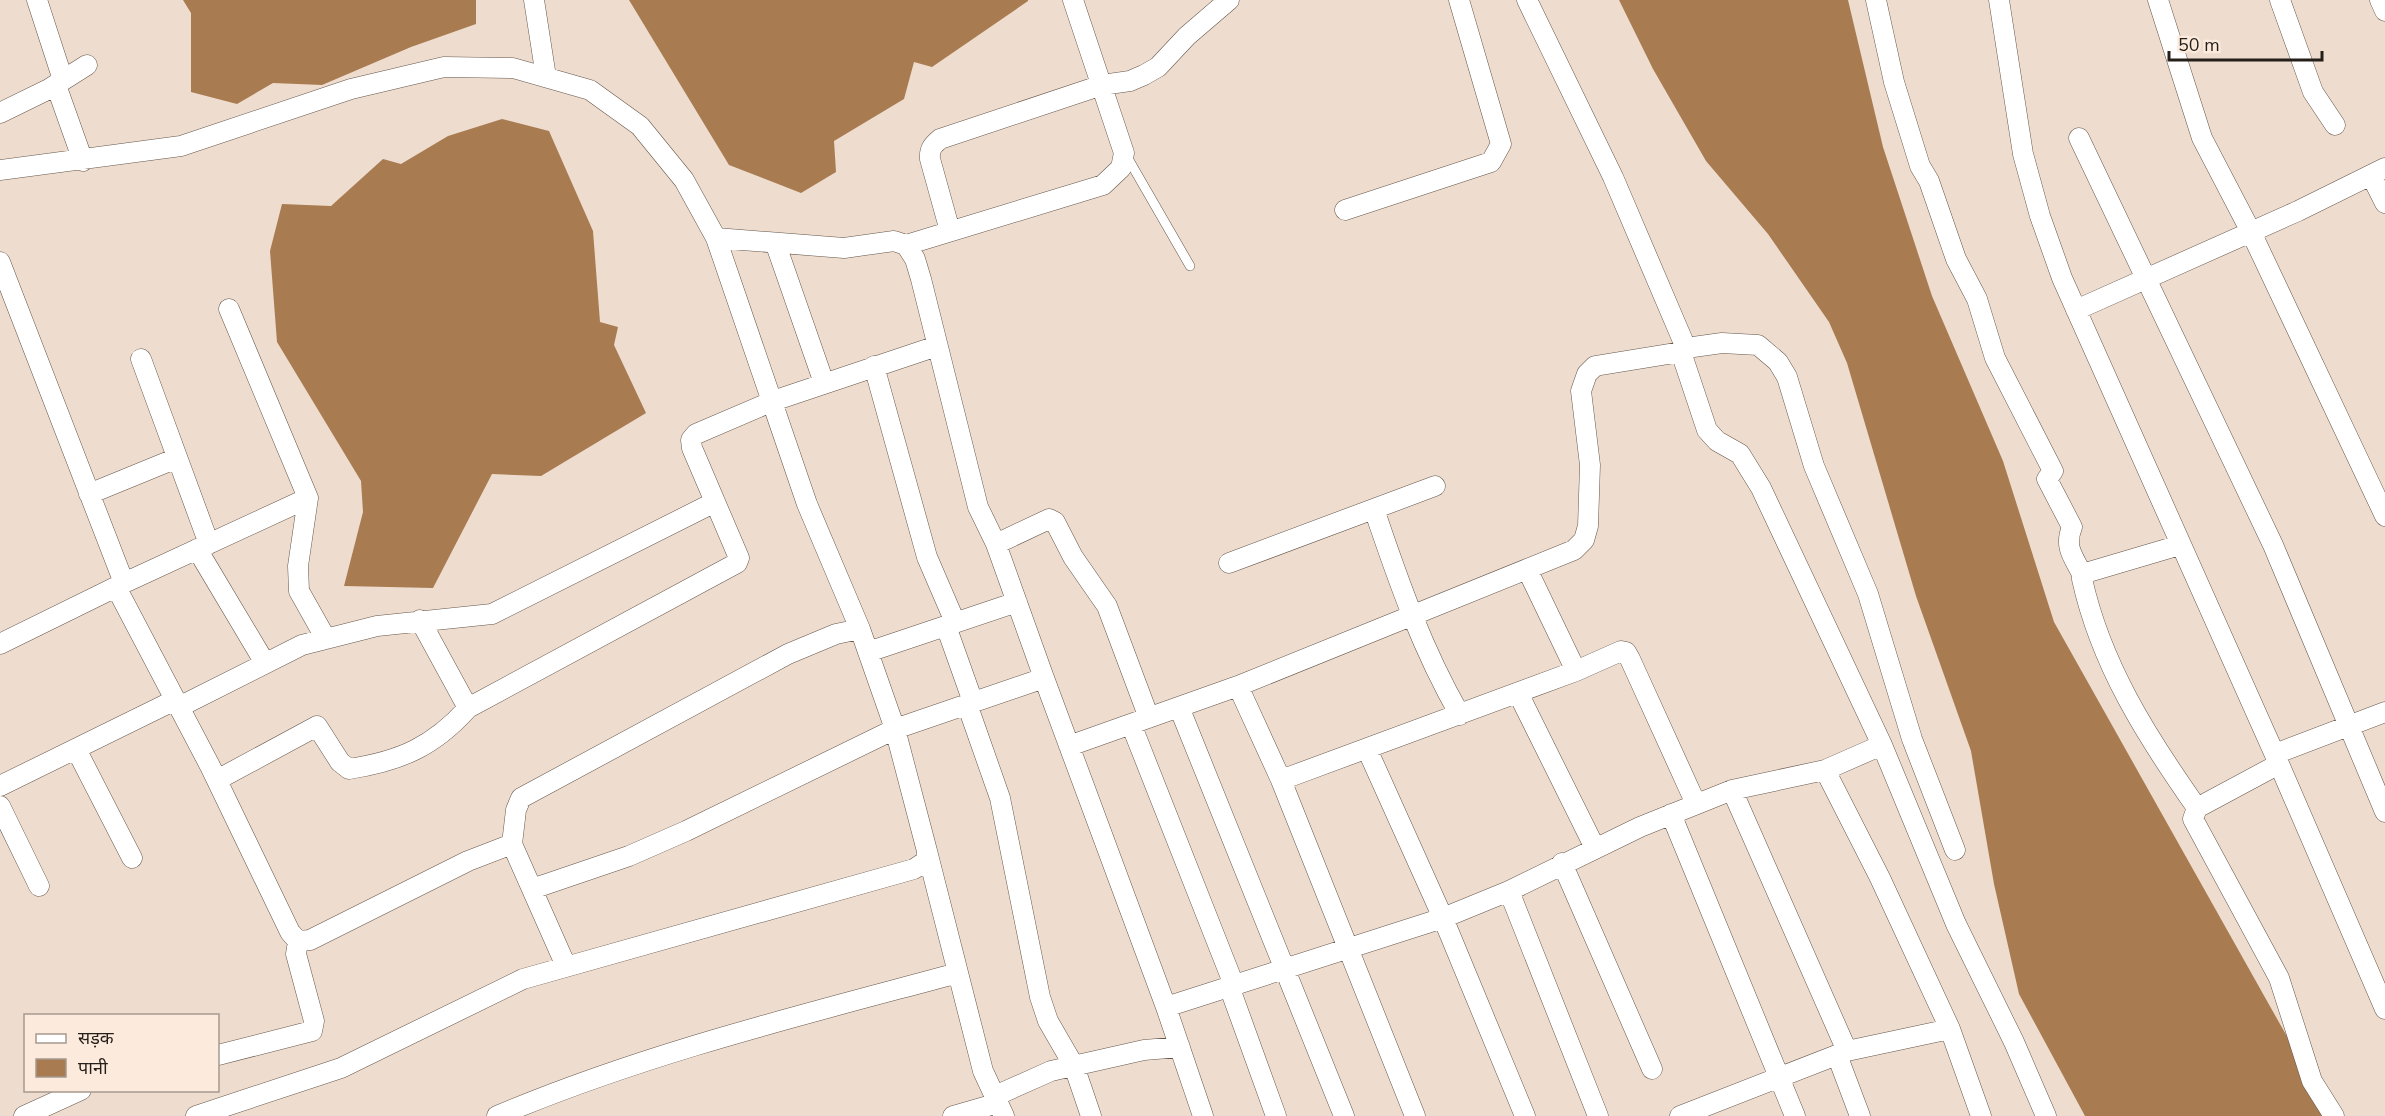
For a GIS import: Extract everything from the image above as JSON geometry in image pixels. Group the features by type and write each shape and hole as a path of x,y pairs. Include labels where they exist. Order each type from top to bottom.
{"street":[{"path":"37,0 83,161"},
{"path":"534,0 546,77"},
{"path":"716,238 776,245 844,248 894,241 906,244 1103,184 1121,168 1124,153 1073,0"},
{"path":"950,231 929,151 940,139 1101,85 1130,81 1158,67 1187,36 1229,0"},
{"path":"1345,210 1491,162 1498,153 1501,144 1459,0"},
{"path":"1527,0 1613,177 1683,350 1707,430 1717,441 1734,448 1746,460 1882,745 1956,924 2014,1042 2046,1116"},
{"path":"1876,0 1894,82 1920,166 1929,181 1956,259 1977,299 1995,358 2054,471 2048,479 2072,527 2067,535 2067,543 2082,574 2097,632 2126,697 2153,745 2197,808"},
{"path":"1999,0 2023,154 2040,216 2076,309 2277,759 2385,1009"},
{"path":"2158,0 2202,138 2251,232 2385,516"},
{"path":"2280,0 2313,92 2335,125"},
{"path":"2380,0 2385,11"},
{"path":"0,113 87,65"},
{"path":"0,170 83,161 181,146 351,89 444,67 513,68 590,90 640,126 684,180 716,238 807,504 860,629 895,729 982,1071 999,1105"},
{"path":"2079,138 2272,545 2385,812"},
{"path":"2076,309 2251,232 2378,172 2385,204"},
{"path":"906,244 915,259 978,507 996,544 1166,1007 1203,1116"},
{"path":"776,245 824,383"},
{"path":"0,262 56,401 120,585 290,932 298,941"},
{"path":"229,309 308,498 298,566 299,591 326,639"},
{"path":"1069,746 1238,686 1574,550 1584,540 1588,526 1590,465 1581,391 1587,374 1595,366 1722,343 1758,345 1778,362 1787,377 1814,466 1868,594 1912,739 1955,850"},
{"path":"217,780 317,726 340,762 349,768 401,757 429,744 447,731 468,708 737,563 739,558 692,447 691,440 696,434 773,401 937,346"},
{"path":"141,359 177,458 203,546 265,663"},
{"path":"874,366 924,545 950,624 970,703 1000,798 1040,997 1048,1021 1074,1066 1092,1116"},
{"path":"89,494 177,458"},
{"path":"1229,563 1435,486"},
{"path":"0,644 120,585 308,498"},
{"path":"0,786 302,645 377,626 492,614 715,502"},
{"path":"1374,509 1411,617 1433,668 1460,715"},
{"path":"996,544 1049,519 1055,522 1073,557 1107,606 1140,721 1276,1116"},
{"path":"2082,574 2181,545"},
{"path":"1527,569 1576,671"},
{"path":"868,652 1017,602"},
{"path":"420,620 468,708"},
{"path":"566,966 512,844 516,810 521,798 788,654 836,634 860,629"},
{"path":"1281,780 1576,671 1621,651 1626,652 1696,804"},
{"path":"532,889 629,856 686,831 895,729 1044,678"},
{"path":"1238,686 1281,780 1415,1116"},
{"path":"1518,693 1595,848"},
{"path":"1179,707 1344,1116"},
{"path":"2334,1116 2312,1082 2279,978 2193,819 2197,808 2277,759 2349,724 2385,712"},
{"path":"1166,1007 1443,918 1509,891 1562,863 1696,804 1732,790 1825,770 1882,745"},
{"path":"76,749 132,858"},
{"path":"1367,749 1443,918 1525,1116"},
{"path":"1825,770 1880,878 1950,1029 1981,1116"},
{"path":"1732,790 1842,1053 1860,1116"},
{"path":"0,806 39,886"},
{"path":"1671,814 1781,1077 1795,1116"},
{"path":"298,941 310,940 468,861 512,844"},
{"path":"196,1116 340,1068 523,979 914,869 926,861 927,851"},
{"path":"1562,863 1652,1069"},
{"path":"1509,891 1598,1116"},
{"path":"219,1055 312,1031 314,1021 296,954 298,941"},
{"path":"497,1116 549,1094 673,1051 958,973"},
{"path":"1680,1116 1842,1053 1950,1029"},
{"path":"953,1116 999,1105 1051,1071 1144,1050 1179,1047"},
{"path":"24,1116 77,1092"}],"lane":[{"path":"1124,153 1190,266"}],"water":[{"path":"183,0 476,0 476,24 411,47 322,85 273,83 237,104 191,92 191,13"},
{"path":"629,0 1028,1 932,67 914,62 904,99 834,141 836,172 801,193 729,165"},
{"path":"1619,0 1848,0 1883,147 1932,296 2003,461 2054,622 2312,1081 2325,1116 2085,1116 2019,994 1994,884 1971,751 1916,596 1847,363 1829,322 1768,234 1706,161 1653,69"},
{"path":"502,119 549,131 593,231 600,322 618,327 614,345 646,413 541,476 492,474 433,588 344,586 363,512 361,481 277,342 270,251 282,204 331,206 383,159 401,164 448,136"}]}
